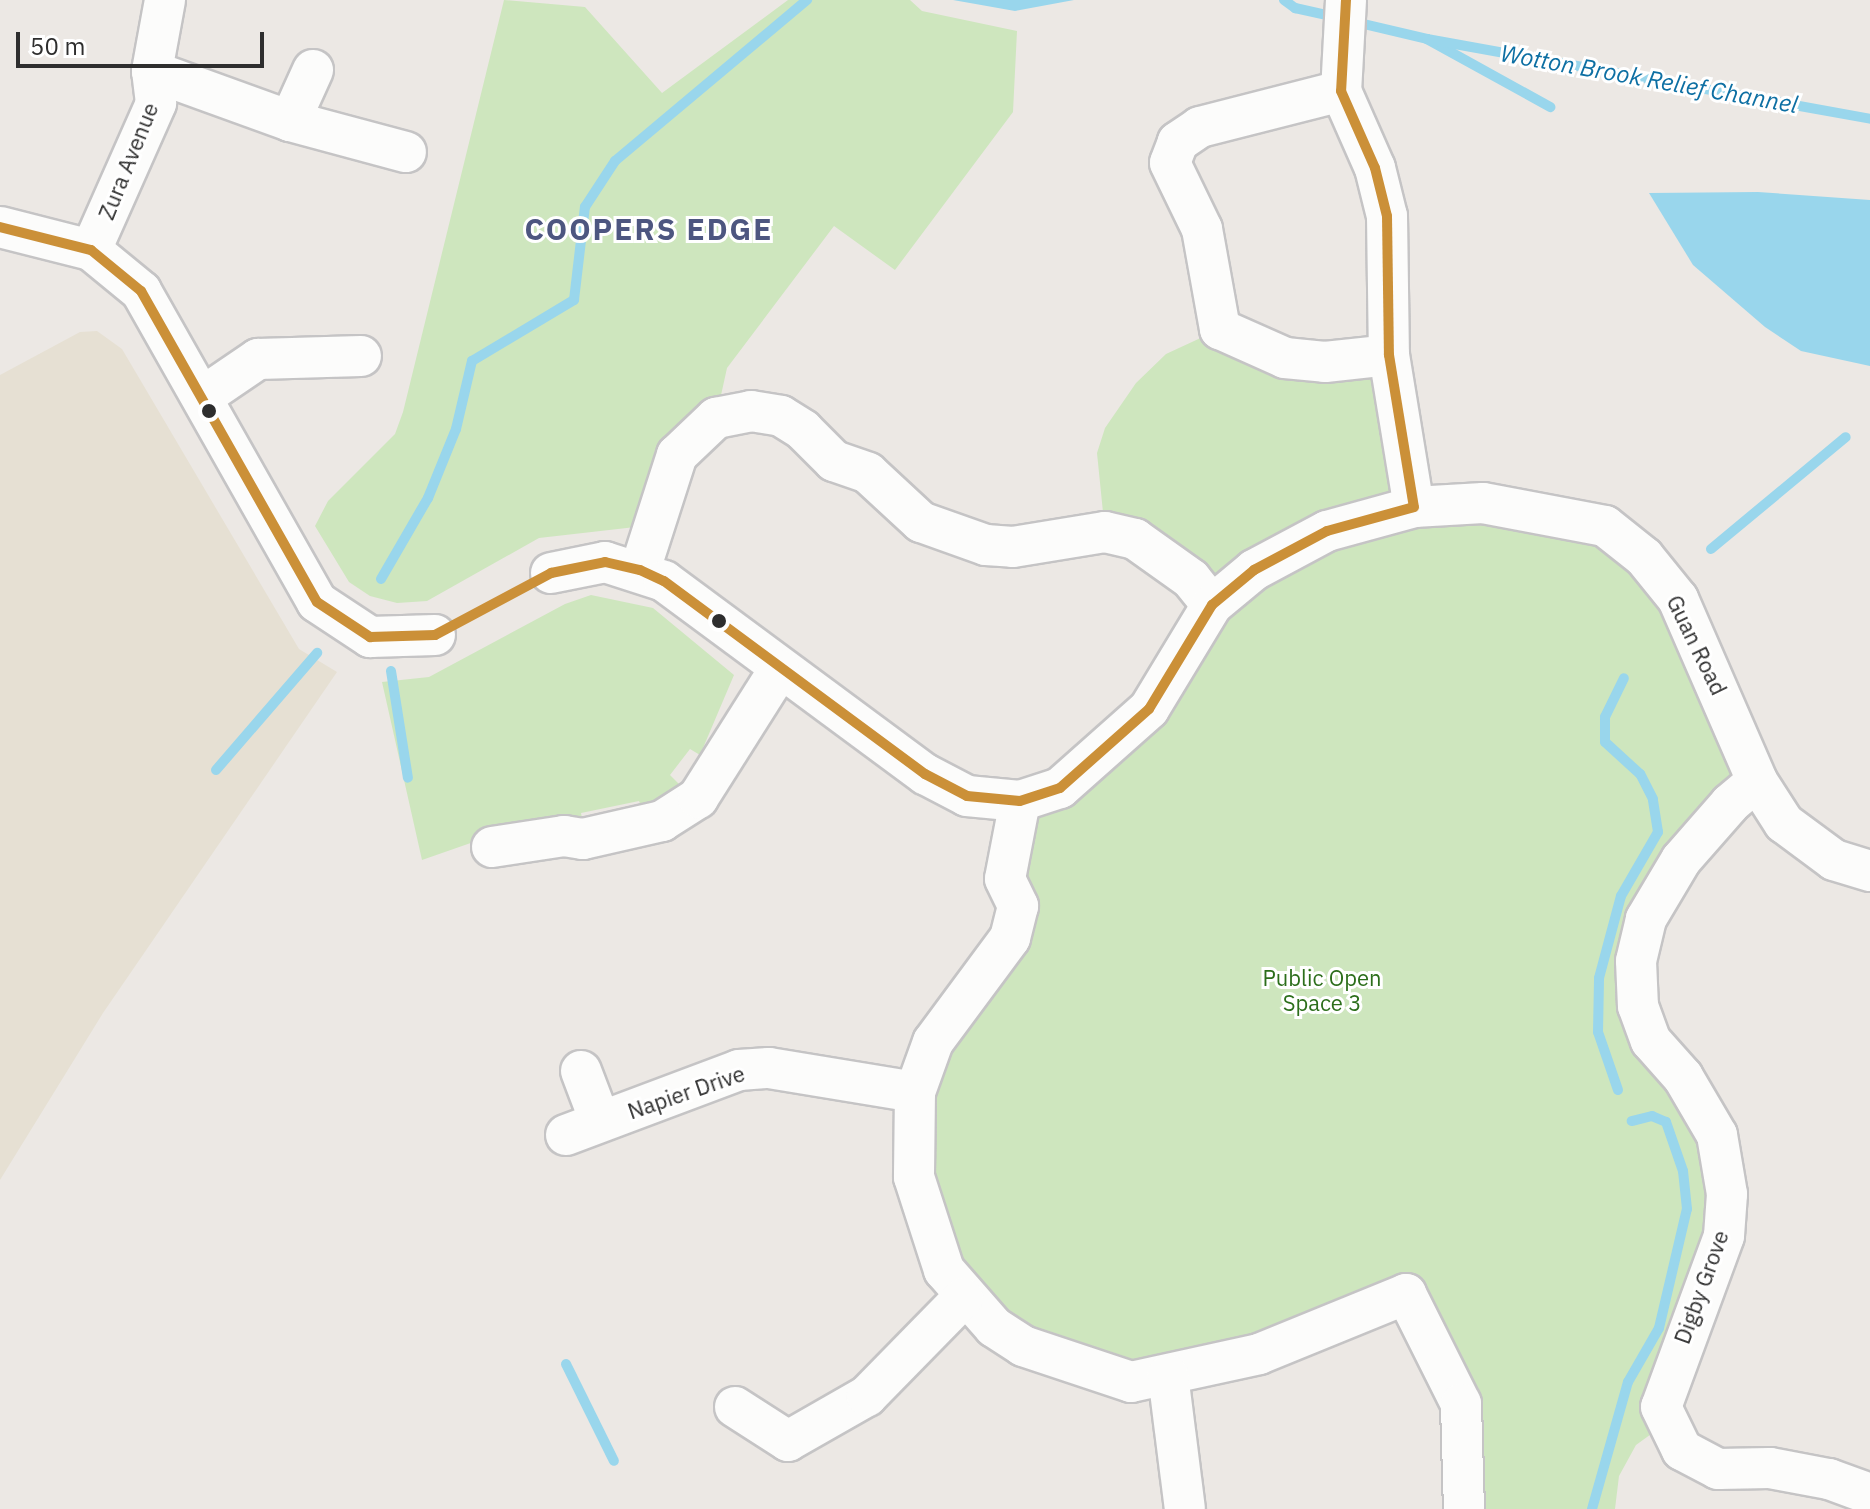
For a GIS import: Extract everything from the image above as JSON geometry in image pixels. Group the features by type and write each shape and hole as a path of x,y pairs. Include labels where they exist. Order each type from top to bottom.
{"street":[{"name":"Zura Avenue","path":"91,250 156,103 152,71 165,0"},
{"path":"1346,0 1340,76 1375,168 1387,216 1389,355 1414,507"},
{"path":"290,121 313,70"},
{"name":"Zura Avenue","path":"152,71 290,121 406,152"},
{"path":"1340,76 1200,127 1178,142 1170,163 1202,229 1220,329 1285,358 1325,362 1389,355"},
{"path":"0,227 91,250 141,291 317,602 370,637 407,640 435,635"},
{"path":"202,397 258,359 361,356"},
{"path":"640,570 677,455 716,418 751,411 781,416 834,461 868,473 921,522 986,545 1013,547 1105,532 1135,539 1191,579 1212,605"},
{"name":"Guan Road","path":"551,573 605,562 640,570 664,581 779,670 925,774 967,796 1020,801 1060,788 1149,709 1212,605 1254,570 1327,531 1414,507 1483,503 1605,526 1644,557 1678,599 1757,781 1784,823 1834,860 1870,871"},
{"path":"492,847 564,836 583,839 662,821 698,798 779,670"},
{"name":"Digby Grove","path":"1757,781 1730,804 1681,860 1646,919 1636,961 1638,1006 1651,1041 1683,1077 1717,1135 1727,1194 1724,1236 1665,1385 1661,1407 1665,1424 1682,1450 1718,1469 1770,1468 1829,1479 1870,1494"},
{"path":"1020,801 1005,879 1018,906 1010,938 933,1042 915,1092 914,1177 929,1236 963,1298 1023,1346 1089,1372 1131,1382 1259,1354 1406,1294 1461,1404 1464,1509"},
{"name":"Napier Drive","path":"581,1071 583,1128 739,1070 769,1068 915,1092"},
{"path":"735,1407 788,1441 867,1396 963,1298"},
{"path":"1168,1375 1185,1509"}],"shaded area":[{"path":"97,331 122,349 299,649 337,672 103,1013 0,1180 0,375 80,332"}],"green space":[{"path":"504,0 585,7 662,93 788,0 910,0 922,11 1017,31 1013,112 895,270 834,226 727,368 716,418 653,525 539,538 427,601 397,603 370,596 349,582 315,526 328,501 395,434 403,412"},
{"name":"Public Open Space 3","path":"1220,329 1389,355 1414,507 1483,503 1644,557 1757,781 1636,961 1727,1194 1665,1424 1636,1445 1619,1476 1615,1509 1464,1509 1461,1404 1406,1294 1131,1382 963,1298 911,1130 983,973 1020,801 1060,788 1212,605 1105,532 1097,453 1105,428 1136,383 1166,354"},
{"path":"591,595 653,608 734,675 700,755 690,749 670,775 679,784 643,811 639,801 581,813 583,823 485,838 422,860 382,682 429,677 565,604"}],"water":[{"path":"953,0 1074,0 1015,11"},
{"path":"1758,192 1870,200 1870,366 1801,351 1765,327 1693,265 1649,193"}],"waterway":[{"path":"381,579 428,498 456,429 472,361 574,300 585,207 615,161 807,0"},
{"path":"1284,0 1295,8 1336,17"},
{"path":"1351,21 1427,39 1550,107"},
{"name":"Wotton Brook Relief Channel","path":"1427,39 1870,119"},
{"path":"1711,549 1846,437"},
{"path":"216,770 317,653"},
{"path":"391,671 408,778"},
{"path":"1618,1090 1598,1032 1599,978 1621,896 1658,832 1653,799 1640,774 1605,742 1605,717 1624,678"},
{"path":"1592,1509 1628,1382 1659,1328 1687,1209 1683,1171 1666,1122 1652,1116 1632,1121"},
{"path":"566,1364 614,1461"}],"transit line":[{"path":"1346,0 1341,91 1375,168 1387,216 1389,355 1414,507"},
{"path":"0,227 91,250 141,291 317,602 370,637 435,635 551,573 605,562 640,570 664,581 925,774 967,796 1020,801 1060,788 1149,709 1212,605 1254,570 1327,531 1414,507"}],"district":[{"name":"COOPERS EDGE","path":"649,229"}]}
